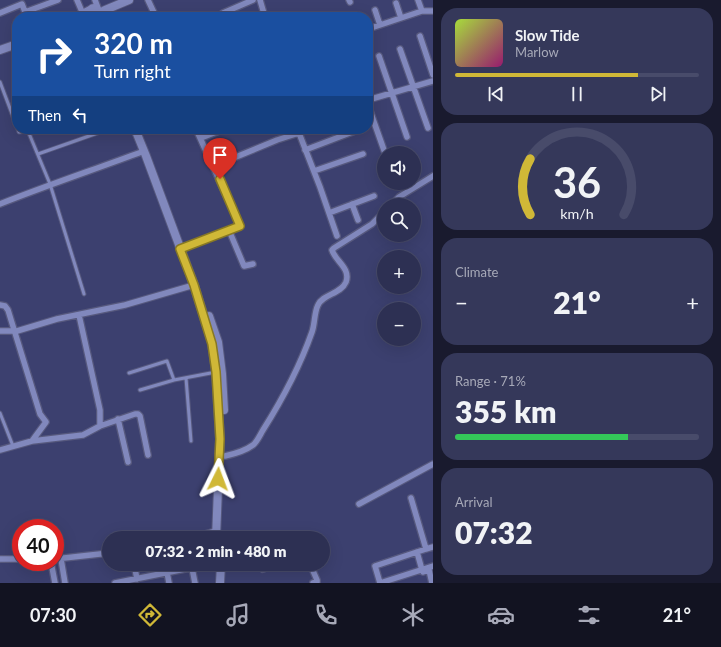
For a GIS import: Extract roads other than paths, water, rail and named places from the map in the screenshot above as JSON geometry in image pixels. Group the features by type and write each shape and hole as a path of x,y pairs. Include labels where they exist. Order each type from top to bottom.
{"street":[{"path":"31,12 58,0"},
{"path":"77,0 91,12"},
{"path":"94,12 120,0"},
{"path":"96,12 129,0"},
{"path":"148,0 154,12"},
{"path":"224,12 253,0"},
{"path":"260,0 264,12"},
{"path":"418,0 422,11"},
{"path":"0,13 21,2 25,12"},
{"path":"396,3 401,18"},
{"path":"375,10 380,25"},
{"path":"373,27 422,11 433,11"},
{"path":"420,36 433,75"},
{"path":"0,46 12,41"},
{"path":"0,50 12,46"},
{"path":"400,49 428,128"},
{"path":"379,56 407,137"},
{"path":"373,99 433,81"},
{"path":"373,119 383,146"},
{"path":"137,134 183,248 218,342 220,439 219,531"},
{"path":"142,134 151,154 183,248 219,372 225,438 219,531"},
{"path":"183,248 230,233 240,226 199,134"},
{"path":"201,138 211,134"},
{"path":"214,166 290,134"},
{"path":"300,134 337,236"},
{"path":"305,150 347,134"},
{"path":"0,204 144,150"},
{"path":"314,171 363,154"},
{"path":"400,198 433,176"},
{"path":"329,212 374,196"},
{"path":"352,204 358,220"},
{"path":"225,456 239,452 254,445 275,411 303,356 313,331 318,304 328,296 341,289 346,282 347,273 332,250 372,224 377,219"},
{"path":"230,233 244,266 253,264"},
{"path":"0,331 15,331 125,305 194,285"},
{"path":"0,305 5,306 8,310 40,414 46,422 32,441"},
{"path":"79,315 100,410 100,426"},
{"path":"0,450 32,441 83,435 100,426 138,414 140,416 148,455"},
{"path":"118,420 128,462"},
{"path":"359,504 433,464"},
{"path":"411,498 426,549"},
{"path":"433,547 375,566 380,583 433,566"},
{"path":"418,552 422,570"},
{"path":"64,558 102,554"},
{"path":"0,559 12,559"},
{"path":"388,583 429,570 432,583"},
{"path":"53,571 55,583"},
{"path":"62,571 65,583"},
{"path":"135,571 136,578"},
{"path":"118,583 136,578 144,580 173,571"},
{"path":"193,571 195,583"},
{"path":"215,583 218,571"},
{"path":"219,571 220,583"},
{"path":"313,571 317,582 313,583"},
{"path":"167,572 169,583"}],"lane":[{"path":"0,82 12,114"},
{"path":"31,134 50,184 84,294"},
{"path":"38,154 95,134"},
{"path":"129,373 167,361 174,380"},
{"path":"140,390 174,380 219,372"},
{"path":"186,378 191,441"},
{"path":"0,413 13,446"}]}
